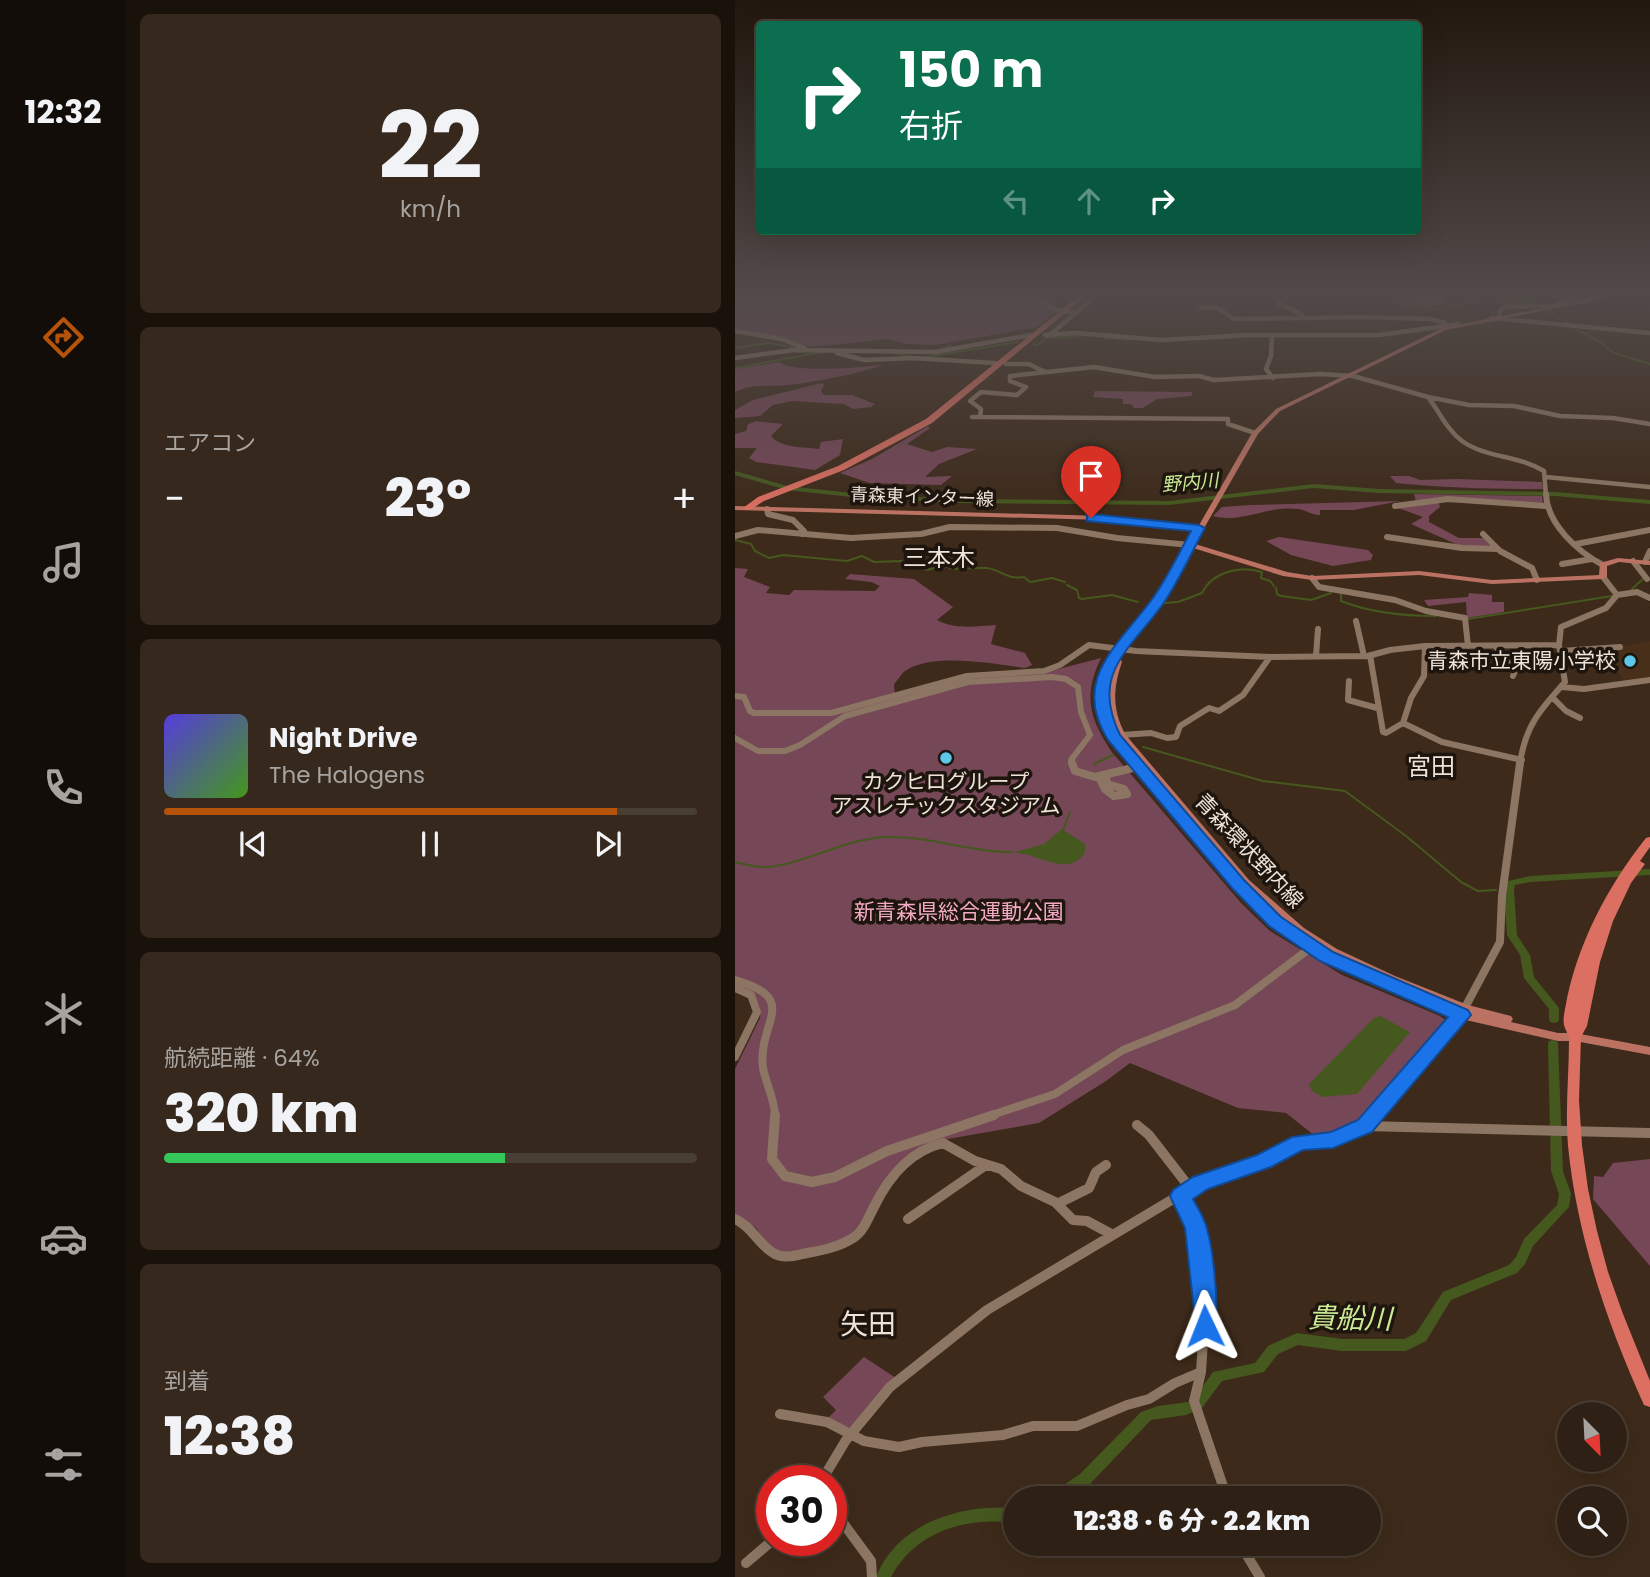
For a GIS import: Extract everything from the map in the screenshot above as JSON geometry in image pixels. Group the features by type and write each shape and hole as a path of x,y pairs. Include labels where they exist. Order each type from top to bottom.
{"highway":[{"name":"青森東インター線","path":"747,508 841,468 929,421 1000,364"},
{"path":"1650,840 1628,873 1588,946 1569,1024 1575,1037 1567,1133 1598,1266 1621,1332 1650,1401"},
{"path":"1628,873 1650,851"}],"main road":[{"path":"1199,528 1255,433 1280,409 1370,364"},
{"path":"735,508 747,508"},
{"name":"青森東インター線","path":"747,508 1104,518 1199,528"},
{"name":"青森環状野内線","path":"1199,528 1158,601 1104,676 1101,702 1107,726 1205,840 1254,902 1314,945 1358,972 1463,1011 1557,1037 1575,1037 1650,1051"},
{"path":"1190,545 1286,574 1312,578 1419,573 1481,582 1603,577 1603,565 1613,560 1648,562"},
{"name":"青森環状野内線","path":"1121,649 1108,698 1112,717 1141,766"}],"street":[{"path":"967,364 990,364"},
{"path":"1019,364 1028,364 1045,372"},
{"path":"1268,364 1266,369 1273,378"},
{"path":"980,417 981,409 969,401 978,393 987,391 1017,395 1026,387 1010,382 1009,377 1094,367 1152,377 1199,376 1217,380 1321,373 1346,375 1394,385 1428,397 1476,406 1514,407 1560,416 1613,418 1650,424"},
{"path":"1428,397 1459,439 1531,463 1544,471 1547,504 1551,516 1576,544 1603,565"},
{"path":"972,417 1228,419 1228,424 1255,433"},
{"path":"1546,479 1650,487"},
{"path":"1395,506 1408,501 1436,500 1547,504"},
{"path":"767,509 768,514 786,516 800,525 804,531 802,534"},
{"path":"735,536 758,530 851,538 921,534 950,527 1057,528 1117,538 1190,545"},
{"path":"1576,544 1650,530"},
{"path":"1483,534 1498,549 1529,565 1537,580"},
{"path":"1387,537 1462,548 1498,549"},
{"path":"1648,562 1650,551"},
{"path":"1562,564 1592,559"},
{"path":"1633,561 1648,579 1640,583 1634,592"},
{"path":"1603,577 1617,595"},
{"path":"1312,578 1319,587 1395,600 1426,611 1465,618 1468,646"},
{"path":"1365,1126 1463,1011 1500,942 1502,896 1525,731 1537,713 1562,687 1566,675 1560,648 1561,627 1606,608 1617,595 1634,592 1650,598"},
{"path":"1356,621 1375,674 1377,708 1385,733 1403,723 1411,698 1424,676 1425,646"},
{"path":"1316,656 1318,629"},
{"path":"735,696 744,698 750,711 754,713 821,715 897,697 967,676 1050,670 1089,645 1270,657 1367,656 1425,646 1620,646"},
{"path":"1496,647 1515,671 1513,676"},
{"path":"1121,735 1151,733 1167,738 1176,737 1183,723 1209,708 1219,711 1243,695 1270,657"},
{"path":"735,738 742,746 756,751 781,752 807,743 828,724 845,716 897,704 954,686 982,680 1055,677 1071,681 1078,687 1081,712 1090,730 1088,739 1071,760 1072,767 1084,776 1103,776 1141,766"},
{"path":"1562,687 1584,689 1650,680"},
{"path":"1349,681 1348,700 1377,708"},
{"path":"1553,698 1566,712 1580,718"},
{"path":"1403,723 1442,742 1522,760"},
{"path":"1103,776 1107,784 1121,788 1112,791 1112,794 1105,789 1103,776"},
{"path":"735,980 760,987 772,1002 773,1013 765,1039 763,1066 775,1112 772,1159 785,1176 812,1182 835,1177 887,1151 1055,1094 1123,1050 1235,1005 1314,945"},
{"path":"735,988 751,995 757,1012 735,1057"},
{"path":"1137,1125 1149,1135 1190,1188"},
{"path":"831,1465 850,1435 890,1387 987,1310 1181,1196 1190,1188 1217,1175 1264,1161 1300,1142 1333,1140 1365,1126 1650,1133"},
{"path":"735,1219 751,1227 769,1251 776,1255 784,1257 830,1249 854,1238 863,1229 890,1178 931,1146 943,1143 986,1165 1001,1169 1021,1186 1057,1205 1073,1220 1087,1221 1113,1235"},
{"path":"908,1219 986,1165"},
{"path":"1057,1205 1089,1188 1096,1172 1106,1165"},
{"path":"1181,1196 1196,1228 1203,1282 1205,1310 1196,1404 1223,1486"},
{"path":"780,1413 827,1422 850,1435 881,1445 899,1447 1003,1436 1033,1426 1077,1426 1149,1399 1175,1382 1201,1372"},
{"path":"847,1528 871,1561 872,1577"},
{"path":"746,1563 756,1554"},
{"path":"1247,1556 1260,1577"}],"shaded area":[{"name":"青森市立東陽小学校","path":"1650,641 1650,679 1625,682 1601,650"},
{"path":"1062,829 1085,844 1085,853 1077,861 1059,864 1021,853 1011,853 1044,844"},
{"path":"1380,1016 1410,1032 1357,1094 1323,1097 1312,1091 1309,1084 1374,1018"}],"green space":[{"path":"769,364 813,369 883,365 824,380 755,386 735,392 735,369"},
{"path":"822,383 824,385 821,391 824,395 852,395 875,404 853,409 844,404 792,401 773,405 760,416 735,418 735,410 753,400"},
{"path":"1095,391 1192,392 1192,396 1157,399 1143,408 1134,408 1131,404 1123,404 1123,399 1093,397"},
{"path":"756,421 783,424 771,436 780,443 793,446 819,449 821,442 843,439 840,455 815,470 756,462 749,458 757,448 735,448 735,434 746,431 748,424"},
{"path":"928,426 930,428 907,444 932,452 947,447 977,449 939,464 925,477 952,476 941,485 870,483 840,473 872,459"},
{"path":"1390,476 1409,476 1420,480 1542,482 1543,489 1414,485 1396,483"},
{"path":"1414,494 1542,496 1543,503 1439,502 1440,507 1429,516 1429,522 1459,538 1483,538 1491,546 1460,546 1411,524 1423,517 1398,508 1416,502"},
{"path":"1400,501 1354,510 1320,510 1320,515 1287,508 1234,518 1213,516 1222,507"},
{"path":"1279,537 1368,550 1373,555 1371,560 1333,566 1291,555 1266,541"},
{"name":"新青森県総合運動公園","path":"735,568 748,569 744,577 770,587 766,593 789,595 794,590 875,591 880,586 871,582 845,579 850,574 914,579 953,607 937,620 958,626 996,625 991,644 1025,653 1032,665 1025,668 947,661 917,665 905,671 894,684 895,698 966,678 1047,672 1101,658 1090,695 1093,717 1104,739 1111,751 1241,903 1270,931 1342,975 1440,1016 1448,1022 1364,1120 1345,1131 1315,1136 1286,1113 1238,1108 1130,1063 1039,1123 942,1140 887,1176 862,1223 844,1240 791,1253 780,1252 767,1244 756,1228 735,1215 735,1069 760,1018 760,1011 754,997 735,985"},
{"path":"1469,593 1492,595 1492,602 1504,602 1504,612 1467,618 1466,602 1428,606 1424,600 1468,597"},
{"path":"1650,1159 1650,1266 1593,1199 1594,1176 1603,1177 1613,1163"},
{"path":"864,1357 896,1378 850,1428 827,1419 836,1410 823,1397"}],"waterway":[{"path":"735,368 759,364"},
{"name":"野内川","path":"735,473 787,488 861,496 956,501 1169,503 1314,486 1379,491 1555,494 1650,502"},
{"path":"735,540 751,544 755,551 769,558 783,555 847,561 862,556 874,562 901,561 928,570 942,565 959,569 987,568 1008,576 1024,577 1030,582 1052,578 1065,582"},
{"path":"1164,603 1178,602 1202,593 1212,580 1236,570 1262,572 1261,578 1270,581 1274,586"},
{"path":"1632,589 1643,579"},
{"path":"1067,585 1077,590 1079,598 1082,599 1112,595 1138,602"},
{"path":"1276,588 1277,594 1281,596 1311,600 1331,593"},
{"path":"1341,594 1341,601 1376,611 1436,616"},
{"path":"1468,619 1612,596"},
{"path":"1143,747 1263,781 1345,791 1406,836 1461,882 1478,891 1496,890"},
{"path":"1094,764 1113,755"},
{"path":"1063,830 1070,812"},
{"path":"735,862 763,867 782,865 872,838 888,837 1011,852"},
{"name":"貴船川","path":"1554,1019 1554,1008 1529,978 1525,955 1512,935 1509,890 1511,883 1530,879 1650,872"},
{"name":"貴船川","path":"1075,1486 1085,1479 1146,1416 1192,1407 1200,1401 1218,1376 1259,1368 1273,1350 1297,1339 1342,1345 1405,1345 1421,1337 1447,1296 1513,1269 1521,1260 1528,1243 1563,1207 1565,1194 1557,1171 1553,1044"},
{"name":"貴船川","path":"883,1577 899,1552 909,1542 933,1527 961,1518 1003,1514"}],"place":[{"name":"青森市立東陽小学校","path":"1630,661"},
{"name":"カクヒログループ アスレチックスタジアム","path":"946,758"}],"district":[{"name":"三本木","path":"939,558"},
{"name":"宮田","path":"1431,767"},
{"name":"矢田","path":"868,1324"}],"route":[{"path":"1091,518 1199,528 1158,601 1115,654 1104,676 1101,692 1103,716 1114,737 1238,884 1275,922 1327,957 1461,1015 1365,1126 1333,1140 1300,1142 1264,1161 1217,1175 1190,1188 1181,1196 1196,1228 1205,1326"}]}
